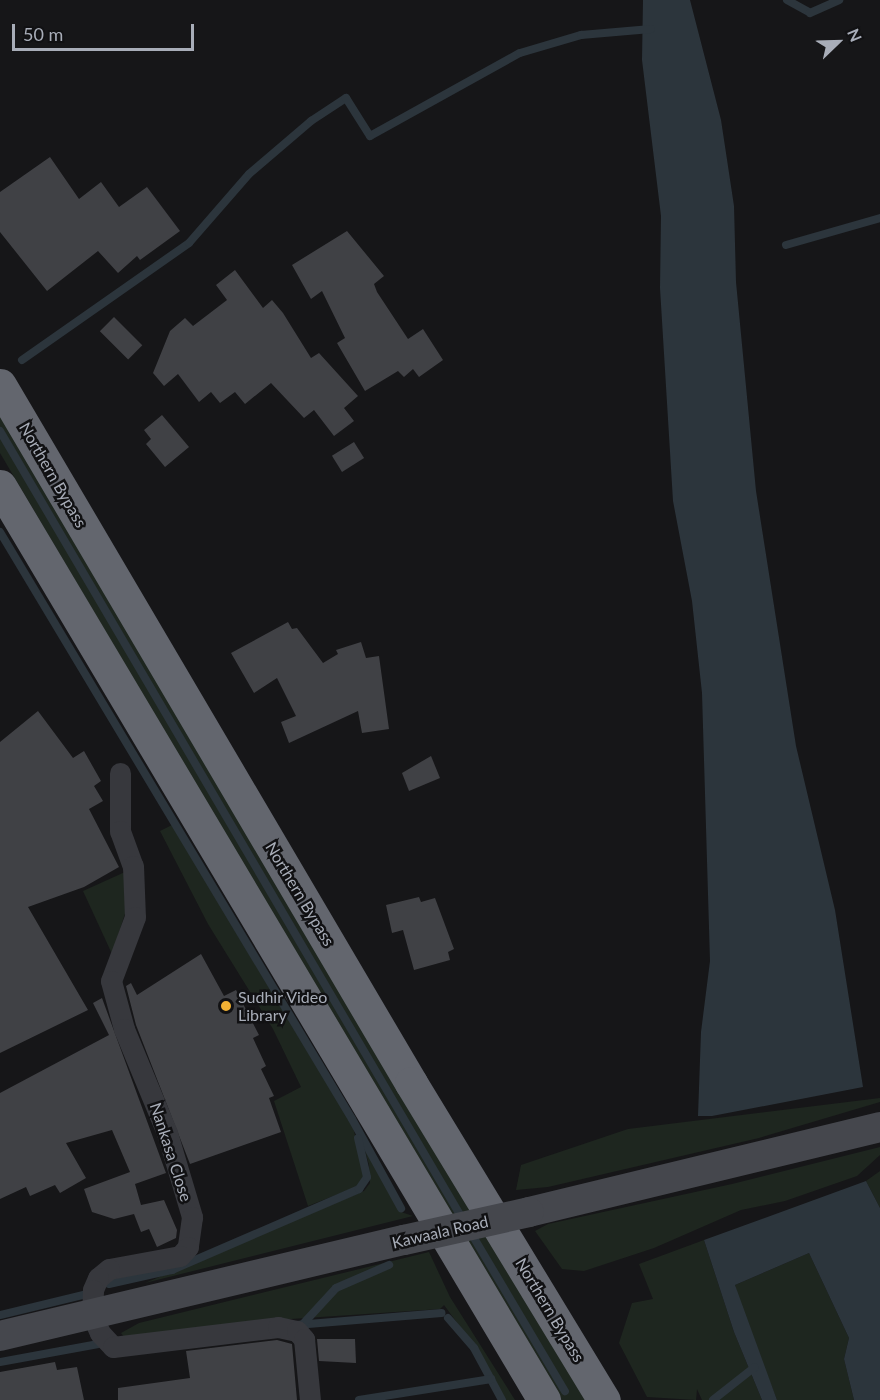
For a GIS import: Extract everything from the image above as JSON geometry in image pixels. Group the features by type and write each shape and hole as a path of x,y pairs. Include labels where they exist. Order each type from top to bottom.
{"highway":[{"name":"Northern Bypass","path":"0,385 411,1083 604,1400"},
{"path":"0,486 544,1400"}],"street":[{"name":"Nankasa Close","path":"92,1315 93,1290 98,1278 109,1269 180,1256 188,1247 192,1217 167,1133 124,1029 111,981 127,946 135,911 133,866 120,831 120,773"},
{"name":"Kawaala Road","path":"0,1336 880,1127"},
{"path":"92,1315 100,1333 113,1347 278,1327 297,1331 304,1339 310,1400"}],"shaded area":[{"path":"643,0 690,0 721,120 734,206 736,282 756,491 796,746 835,910 863,1087 712,1116 698,1116 701,1032 710,961 702,693 692,601 673,501 660,288 661,216 642,60"},
{"path":"0,407 590,1400 559,1400 0,453"},
{"path":"172,825 351,1119 365,1176 356,1187 308,1206 274,1101 301,1087 273,1029 208,924 160,831"},
{"path":"125,872 131,895 112,954 83,891"},
{"path":"880,1098 880,1102 759,1138 548,1187 516,1190 521,1165 628,1129"},
{"path":"362,1140 401,1212 413,1216 145,1283 364,1191 370,1183 369,1165"},
{"path":"880,1147 880,1155 857,1176 785,1201 741,1210 654,1248 584,1271 562,1269 535,1231 548,1224 732,1184"},
{"path":"880,1171 880,1208 866,1181"},
{"path":"866,1181 880,1208 880,1400 854,1400 844,1359 849,1338 809,1253 735,1285 777,1400 762,1400 734,1332 704,1240"},
{"path":"704,1240 734,1332 762,1400 702,1400 697,1389 696,1400 647,1397 619,1343 632,1303 653,1299 639,1264"},
{"path":"429,1252 450,1297 515,1400 504,1400 475,1347 444,1305 440,1309 248,1322 124,1337 121,1333 139,1323"},
{"path":"809,1253 849,1338 844,1359 854,1400 777,1400 741,1308 735,1285"}],"building":[{"path":"50,157 79,199 101,182 119,207 147,187 180,231 140,260 137,256 118,273 98,251 47,291 0,232 0,192"},
{"path":"347,231 384,276 374,284 377,292 408,339 423,329 443,360 419,377 413,369 404,377 398,371 365,391 337,343 345,338 322,291 311,299 292,265"},
{"path":"235,270 263,308 272,300 283,313 311,358 319,353 358,396 344,408 354,421 334,436 314,410 304,418 271,383 245,404 235,392 220,403 211,392 199,402 178,374 164,386 153,373 170,331 185,318 193,326 227,300 216,285"},
{"path":"114,317 142,345 128,359 100,331"},
{"path":"162,415 189,447 165,467 146,444 151,439 144,430"},
{"path":"354,442 364,458 342,472 332,456"},
{"path":"288,622 292,629 297,628 323,663 338,654 336,650 361,642 366,658 379,656 389,729 362,733 358,711 289,743 281,722 296,716 277,678 254,693 231,653"},
{"path":"38,711 73,758 84,751 101,781 94,786 103,801 89,809 119,867 84,887 28,907 88,1010 0,1053 0,742"},
{"path":"431,756 440,778 409,791 402,773"},
{"path":"419,897 421,902 435,898 454,949 448,952 450,960 414,970 403,930 392,933 386,905"},
{"path":"201,954 224,996 236,990 259,1035 253,1038 266,1066 261,1069 274,1096 269,1098 281,1132 190,1164 136,1025 126,986 131,983 137,995"},
{"path":"102,998 166,1173 135,1184 141,1205 164,1200 177,1230 176,1238 157,1247 149,1229 141,1232 134,1214 114,1219 92,1212 84,1189 130,1172 112,1130 66,1143 86,1178 60,1193 55,1185 30,1196 26,1187 0,1199 0,1093 109,1035 93,1003"},
{"path":"317,1339 355,1339 356,1363 319,1361"},
{"path":"277,1340 292,1344 297,1400 118,1400 118,1388 190,1378 186,1351"},
{"path":"55,1362 57,1370 77,1367 84,1400 0,1400 0,1372"}],"waterway":[{"path":"787,0 810,13 839,0"},
{"path":"22,360 189,243 249,174 311,121 346,98 370,136 520,53 581,35 651,29"},
{"path":"786,245 880,218"},
{"path":"0,431 463,1220"},
{"path":"0,532 352,1119 401,1208"},
{"path":"109,1284 172,1270 359,1189 367,1177 358,1138"},
{"path":"471,1233 565,1391"},
{"path":"302,1325 336,1288 389,1265"},
{"path":"0,1315 87,1294"},
{"path":"296,1325 442,1313"},
{"path":"448,1318 474,1348 502,1400"},
{"path":"0,1362 98,1344"},
{"path":"713,1400 755,1367"},
{"path":"359,1400 491,1379"}],"place":[{"name":"Sudhir Video Library","path":"226,1006"}]}
